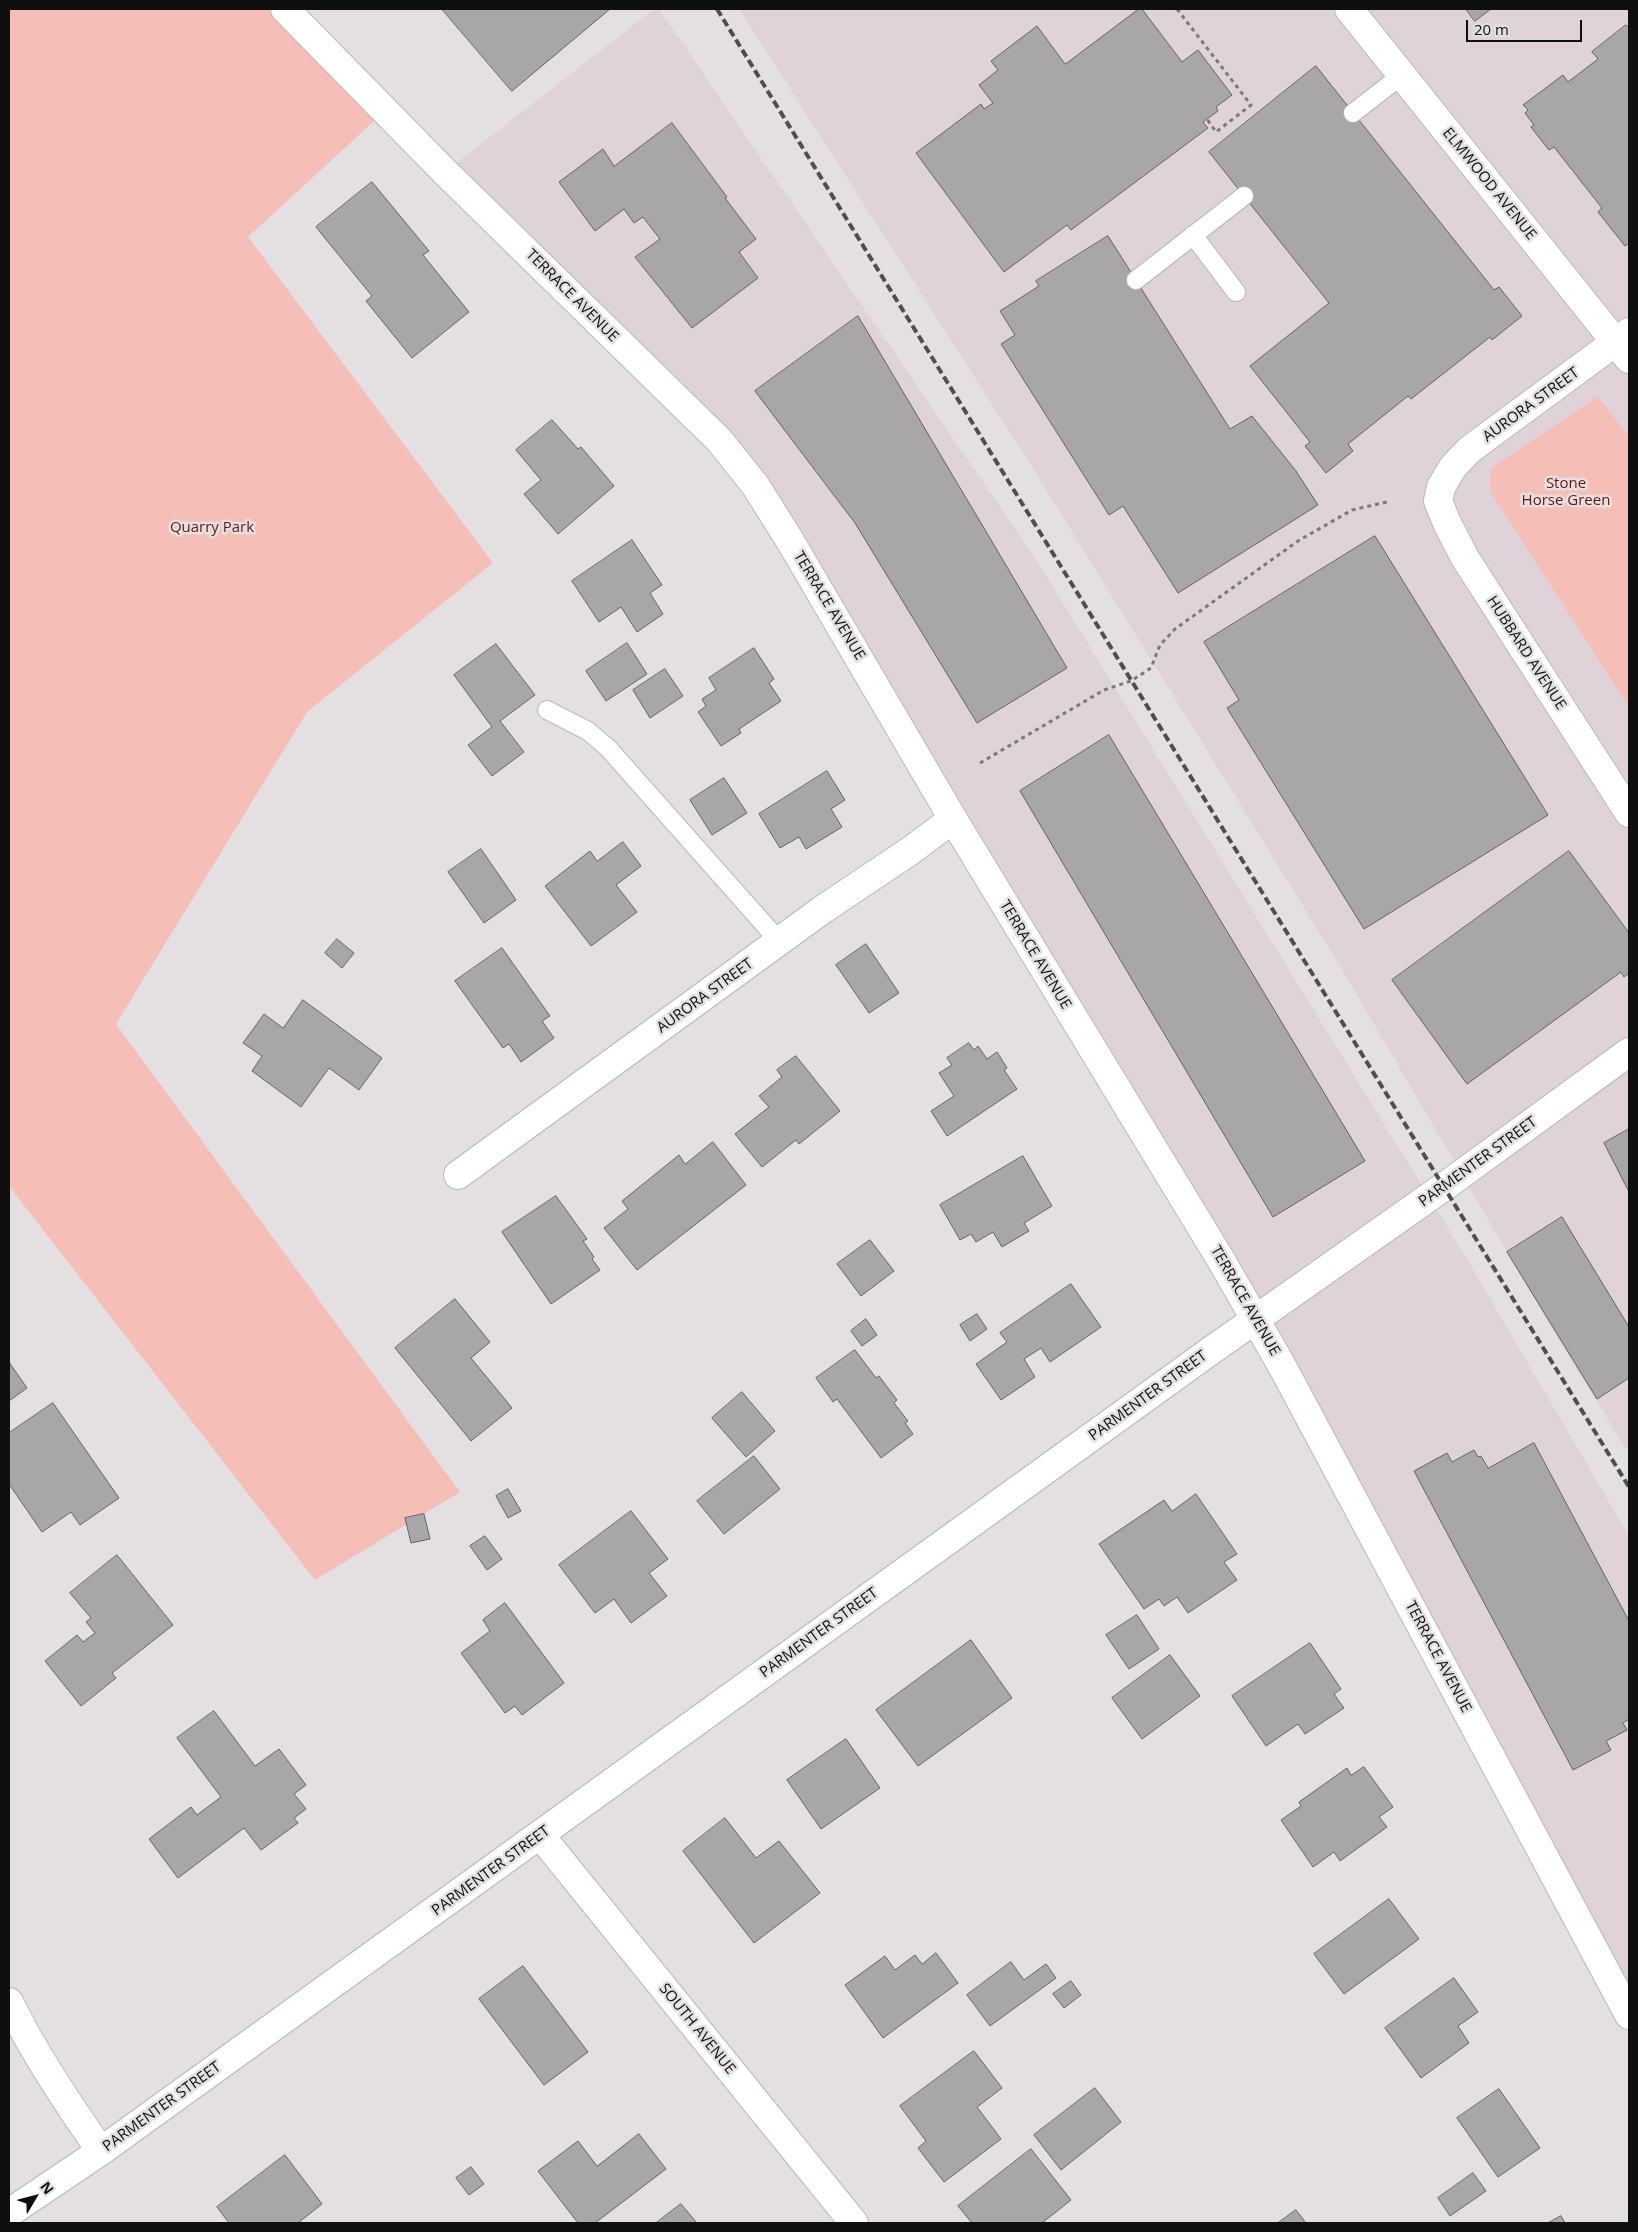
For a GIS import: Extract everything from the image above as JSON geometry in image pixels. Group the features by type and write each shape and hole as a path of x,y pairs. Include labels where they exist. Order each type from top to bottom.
{"street":[{"name":"TERRACE AVENUE","path":"285,9 445,172 725,448 755,485 789,539 953,819 1256,1320 1291,1382 1629,2016"},
{"name":"ELMWOOD AVENUE","path":"1349,9 1625,344"},
{"name":"AURORA STREET","path":"1441,487 1453,467 1469,450 1625,344"},
{"name":"HUBBARD AVENUE","path":"1441,487 1438,501 1464,558 1629,813"},
{"name":"AURORA STREET","path":"458,1175 779,941 953,819"},
{"name":"PARMENTER STREET","path":"9,2213 101,2151 1629,1052"},
{"name":"SOUTH AVENUE","path":"540,1836 854,2223"},
{"path":"9,2002 30,2044 72,2111 101,2151"}],"lane":[{"path":"1353,113 1402,75"},
{"path":"1136,280 1244,196"},
{"path":"1194,235 1236,292"},
{"path":"547,710 588,731 608,748 779,941"}],"path":[{"path":"1177,9 1251,105 1216,132 1207,119"},
{"path":"980,763 1104,690 1131,681 1151,668 1160,645 1175,629 1298,541 1352,510 1387,502"}],"shaded area":[{"path":"654,9 659,9 1037,561 1461,1249 1629,1536 1629,2015 1282,1366 755,485 445,172"},
{"path":"739,9 1629,9 1629,1454 1552,1329 1340,966 1034,470"}],"green space":[{"name":"Quarry Park","path":"9,9 285,9 385,111 248,237 493,563 307,712 116,1024 460,1492 315,1580 9,1186"},
{"name":"Stone Horse Green","path":"1598,397 1629,437 1629,707 1490,491 1491,468"}],"building":[{"path":"442,9 610,9 512,91"},
{"path":"1139,9 1142,9 1182,62 1198,50 1232,95 1216,107 1218,111 1203,122 1208,128 1071,230 1067,225 1004,272 916,153 981,104 984,109 993,103 979,85 998,70 991,61 1037,26 1065,64"},
{"path":"1466,9 1491,9 1475,21"},
{"path":"1626,25 1629,28 1629,243 1625,246 1598,212 1602,208 1554,147 1549,150 1531,127 1534,125 1525,113 1528,110 1523,105 1563,75 1568,82 1598,59 1592,52"},
{"path":"1316,66 1494,290 1499,287 1522,316 1492,340 1490,337 1411,399 1408,396 1348,444 1353,451 1326,473 1305,446 1310,442 1250,366 1329,303 1209,152"},
{"path":"672,123 756,239 739,252 758,278 692,328 635,257 660,239 643,217 634,223 624,209 595,231 559,182 603,149 614,166"},
{"path":"372,182 429,251 423,255 469,312 412,358 366,301 372,296 316,227"},
{"path":"1108,236 1230,429 1252,416 1296,471 1318,505 1178,593 1123,506 1109,515 1001,344 1015,335 1000,311 1039,286 1036,281"},
{"path":"858,316 1067,668 977,723 855,523 755,391"},
{"path":"552,420 578,449 581,447 614,486 558,534 524,494 541,480 516,450"},
{"path":"1375,536 1548,815 1364,929 1227,708 1239,700 1204,642"},
{"path":"632,540 662,585 650,593 663,614 637,632 621,607 599,622 572,581"},
{"path":"627,643 647,674 606,701 586,671"},
{"path":"496,644 535,695 500,721 524,752 492,776 468,745 492,727 454,675"},
{"path":"754,648 774,679 769,683 781,701 739,729 741,733 721,746 698,712 706,706 702,699 716,690 709,678"},
{"path":"665,669 683,696 650,718 633,690"},
{"path":"1109,735 1365,1161 1273,1217 1020,791"},
{"path":"827,771 845,800 831,809 842,827 806,849 799,837 780,848 759,814"},
{"path":"724,778 747,813 712,835 690,800"},
{"path":"623,842 641,866 616,885 637,912 591,946 545,886 590,851 597,861"},
{"path":"481,849 516,900 484,923 448,872"},
{"path":"1569,851 1629,933 1629,973 1624,977 1621,972 1467,1084 1392,980"},
{"path":"337,939 354,953 342,968 325,953"},
{"path":"866,944 899,993 869,1013 836,965"},
{"path":"502,948 550,1016 542,1021 554,1038 521,1062 509,1044 503,1048 455,981"},
{"path":"303,1000 382,1058 359,1090 329,1068 301,1107 252,1071 262,1056 243,1043 264,1014 283,1028"},
{"path":"969,1043 974,1050 978,1046 987,1059 997,1052 1007,1068 1004,1070 1017,1089 947,1136 931,1111 954,1096 939,1073 952,1065 947,1058"},
{"path":"796,1056 840,1111 799,1144 796,1140 762,1167 735,1134 769,1107 759,1096 782,1077 777,1070"},
{"path":"1629,1129 1629,1192 1604,1143"},
{"path":"713,1142 746,1185 637,1270 604,1228 628,1209 622,1201 679,1155 685,1164"},
{"path":"1023,1156 1052,1206 1024,1223 1029,1231 1002,1247 993,1232 976,1242 971,1234 960,1240 940,1205"},
{"path":"556,1196 587,1239 583,1241 600,1270 551,1304 502,1232"},
{"path":"1562,1217 1629,1327 1629,1378 1597,1399 1507,1252"},
{"path":"870,1240 894,1271 861,1296 837,1264"},
{"path":"1071,1284 1101,1327 1050,1362 1041,1348 1024,1359 1035,1377 1001,1400 976,1364 1007,1342 1000,1333"},
{"path":"455,1299 490,1342 471,1358 512,1408 471,1441 395,1348"},
{"path":"977,1314 987,1329 970,1341 960,1325"},
{"path":"866,1319 877,1335 862,1346 851,1331"},
{"path":"855,1350 876,1378 879,1376 897,1400 894,1403 908,1421 905,1423 913,1434 881,1458 837,1399 833,1402 816,1378"},
{"path":"9,1362 27,1388 9,1401"},
{"path":"742,1392 775,1431 746,1457 712,1418"},
{"path":"53,1403 119,1498 80,1525 71,1512 42,1532 9,1484 9,1433"},
{"path":"1534,1443 1629,1621 1629,1719 1623,1723 1627,1730 1606,1741 1611,1750 1573,1770 1414,1471 1447,1453 1452,1462 1474,1450 1478,1457 1481,1456 1488,1468"},
{"path":"754,1456 780,1489 724,1534 697,1501"},
{"path":"508,1489 521,1511 508,1518 496,1496"},
{"path":"1196,1494 1237,1554 1224,1562 1237,1580 1188,1613 1177,1597 1164,1606 1159,1599 1144,1609 1099,1544 1164,1500 1172,1511"},
{"path":"631,1511 668,1559 649,1573 667,1596 631,1623 614,1599 595,1613 559,1565"},
{"path":"424,1514 430,1539 411,1543 405,1518"},
{"path":"485,1536 502,1559 487,1570 470,1546"},
{"path":"117,1555 173,1625 112,1673 116,1678 81,1706 45,1661 77,1635 83,1642 95,1633 86,1622 91,1618 70,1593"},
{"path":"505,1603 564,1683 522,1715 515,1706 505,1713 461,1653 490,1631 483,1620"},
{"path":"1137,1615 1159,1649 1129,1669 1106,1635"},
{"path":"971,1640 1012,1698 918,1766 876,1710"},
{"path":"1310,1643 1341,1689 1334,1694 1344,1708 1305,1734 1298,1724 1266,1746 1232,1696"},
{"path":"1170,1655 1200,1696 1142,1739 1112,1698"},
{"path":"214,1711 255,1766 279,1749 306,1785 294,1794 306,1809 294,1818 298,1823 261,1850 244,1828 178,1878 149,1839 191,1807 197,1815 221,1797 177,1738"},
{"path":"846,1739 880,1788 821,1829 787,1780"},
{"path":"1364,1767 1393,1807 1379,1817 1387,1827 1340,1861 1334,1852 1313,1867 1281,1820 1301,1806 1299,1802 1347,1768 1351,1775"},
{"path":"725,1818 756,1858 779,1841 820,1893 754,1943 683,1851"},
{"path":"1389,1899 1419,1939 1344,1994 1314,1954"},
{"path":"936,1953 958,1983 883,2038 845,1985 885,1956 895,1970 915,1955 922,1964"},
{"path":"1011,1962 1024,1980 1046,1964 1056,1978 990,2026 967,1995"},
{"path":"523,1966 588,2052 544,2085 479,1999"},
{"path":"1454,1978 1478,2012 1458,2026 1469,2043 1421,2078 1385,2028"},
{"path":"1071,1981 1081,1995 1064,2008 1053,1994"},
{"path":"974,2051 1002,2088 977,2107 1001,2139 944,2182 918,2148 926,2141 900,2106"},
{"path":"1095,2088 1121,2122 1061,2170 1034,2135"},
{"path":"1499,2089 1540,2148 1498,2177 1457,2118"},
{"path":"639,2134 666,2169 595,2223 578,2223 538,2171 578,2141 597,2166"},
{"path":"1031,2149 1071,2200 1042,2223 972,2223 958,2206"},
{"path":"285,2155 322,2204 298,2223 229,2223 217,2207"},
{"path":"471,2167 484,2184 469,2195 456,2178"},
{"path":"1473,2173 1486,2191 1450,2216 1438,2198"},
{"path":"681,2204 697,2223 656,2223"},
{"path":"1296,2210 1306,2223 1278,2223"},
{"path":"1561,2216 1565,2223 1548,2223"}],"railway":[{"path":"717,9 1629,1487"}]}
